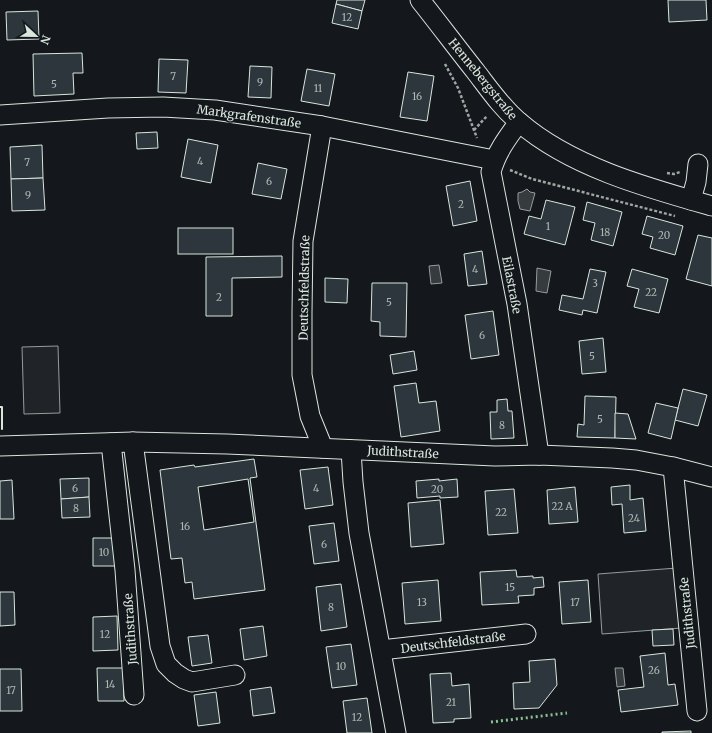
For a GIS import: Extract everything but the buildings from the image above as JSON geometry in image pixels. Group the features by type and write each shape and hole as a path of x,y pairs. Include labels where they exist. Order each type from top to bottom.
{"street":[{"name":"Hennebergstraße","path":"420,0 496,98 519,122 556,148 589,165 649,187 712,206"},
{"name":"Markgrafenstraße","path":"0,115 108,108 163,107 215,110 322,126 494,160"},
{"name":"Eilastraße","path":"519,122 502,145 494,160 491,172 492,184 516,304 539,455"},
{"name":"Deutschfeldstraße","path":"322,126 303,241 302,375 310,416 323,448"},
{"path":"690,200 697,170"},
{"name":"Judithstraße","path":"133,442 159,639 166,664 175,673 192,682 236,675"},
{"name":"Judithstraße","path":"0,446 133,442 227,444 495,456 539,455 618,458 673,467 712,477"},
{"name":"Judithstraße","path":"111,443 125,570 134,696"},
{"path":"351,450 359,533 396,733"},
{"name":"Judithstraße","path":"673,467 697,712"},
{"name":"Deutschfeldstraße","path":"381,650 526,634"}],"path":[{"path":"444,62 458,88 479,142 494,160 513,172 532,179 678,217"},
{"path":"660,171 674,174 697,170"}],"shaded area":[{"path":"527,189 530,192 535,193 530,211 520,209 518,201 518,193"},
{"path":"439,265 442,283 431,284 429,266"},
{"path":"537,268 551,271 547,293 536,291"},
{"path":"58,346 60,413 24,414 22,347"},
{"path":"677,568 681,628 602,634 598,574"},
{"path":"615,668 623,668 625,686 617,687"}],"hedge":[{"path":"491,722 567,713"}],"wall":[{"path":"0,407 2,407 2,429"}]}
